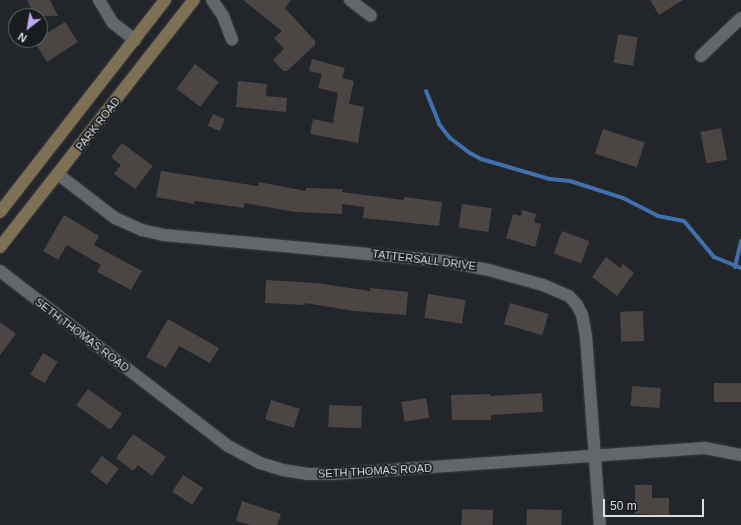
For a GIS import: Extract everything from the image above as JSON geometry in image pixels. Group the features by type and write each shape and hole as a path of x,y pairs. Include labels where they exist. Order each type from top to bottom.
{"main road":[{"name":"PARK ROAD","path":"0,212 165,0"},
{"name":"PARK ROAD","path":"0,247 194,0"}],"street":[{"path":"99,0 112,23 135,40"},
{"path":"212,0 223,16 232,38"},
{"path":"350,0 370,16"},
{"path":"701,56 741,18"},
{"name":"TATTERSALL DRIVE","path":"58,175 115,218 142,230 164,235 444,261 490,270 559,290 573,301 582,315 586,336 600,525"},
{"name":"SETH THOMAS ROAD","path":"0,272 228,446 260,463 277,469 307,474 332,474 705,448 741,455"}],"building":[{"path":"27,0 50,0 58,16 48,16 48,8 31,8"},
{"path":"243,0 291,0 285,8 315,41 315,45 287,71 283,71 273,60 284,49 274,38 282,31"},
{"path":"650,0 683,0 659,15"},
{"path":"65,22 78,42 47,62 38,48 48,48 48,32"},
{"path":"618,34 638,37 633,66 613,63"},
{"path":"312,59 345,68 342,78 354,81 349,104 364,107 358,143 310,134 313,119 333,123 338,93 318,88 322,74 309,71"},
{"path":"195,64 219,82 200,107 176,89"},
{"path":"238,81 267,84 266,96 287,98 286,112 236,107"},
{"path":"213,114 225,119 220,131 208,126"},
{"path":"721,128 727,159 706,163 700,132"},
{"path":"603,129 645,143 637,167 595,154"},
{"path":"122,143 153,166 135,189 114,174 121,165 111,157"},
{"path":"161,171 258,186 259,182 306,191 306,188 342,189 342,192 404,200 404,197 442,202 439,226 363,218 364,207 342,204 342,214 295,212 244,203 244,208 195,201 194,204 156,197"},
{"path":"462,204 492,208 488,232 459,228"},
{"path":"522,210 536,214 534,222 541,224 535,247 506,238 513,214 521,216"},
{"path":"64,215 99,236 94,245 142,271 131,290 97,272 101,265 67,245 58,260 43,251"},
{"path":"562,231 589,241 581,263 554,254"},
{"path":"606,257 620,268 623,264 634,273 617,296 592,277"},
{"path":"266,280 317,283 370,291 370,288 408,292 406,315 354,311 305,303 305,305 265,303"},
{"path":"428,294 466,300 462,324 424,318"},
{"path":"510,303 548,314 542,335 504,324"},
{"path":"643,311 644,341 621,342 620,312"},
{"path":"168,319 219,348 210,363 179,346 166,368 146,357"},
{"path":"0,322 16,334 0,355"},
{"path":"43,353 58,362 45,383 30,374"},
{"path":"714,383 741,383 741,402 714,402"},
{"path":"632,386 661,388 660,408 631,406"},
{"path":"88,389 122,414 110,430 76,405"},
{"path":"542,393 543,412 491,415 491,420 452,420 451,395 490,394 490,396"},
{"path":"426,398 429,418 404,422 401,402"},
{"path":"271,400 300,409 294,428 265,419"},
{"path":"329,405 362,406 361,428 328,427"},
{"path":"133,434 166,457 152,476 138,465 133,471 116,458"},
{"path":"102,456 119,469 107,485 90,472"},
{"path":"183,475 203,488 192,505 172,492"},
{"path":"635,485 652,485 652,498 669,498 669,515 635,514"},
{"path":"242,501 281,514 277,525 250,525 236,521"},
{"path":"462,509 493,510 492,525 461,525"},
{"path":"527,509 562,510 561,525 526,525"}],"waterway":[{"path":"426,91 439,124 450,138 470,153 481,159 550,179 570,181 623,198 658,216 684,221 714,257 741,268"},
{"path":"735,267 741,241"}]}
